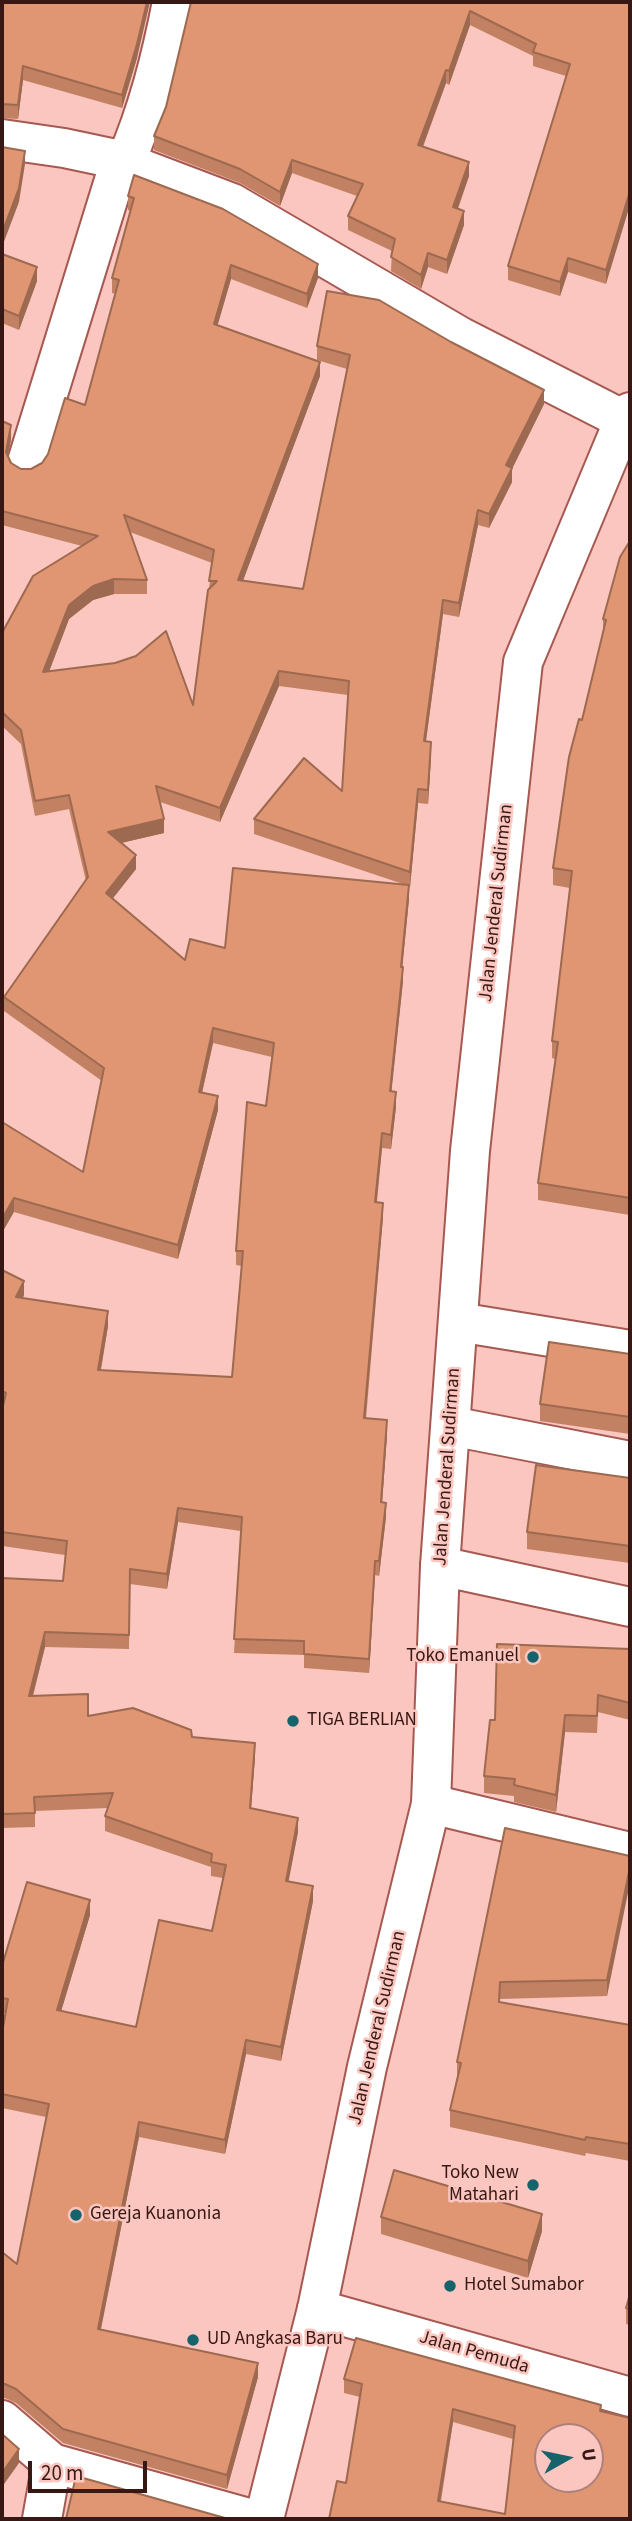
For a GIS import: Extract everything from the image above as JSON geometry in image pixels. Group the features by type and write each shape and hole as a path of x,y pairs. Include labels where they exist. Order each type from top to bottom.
{"street":[{"path":"27,462 122,162 140,128 160,65 172,2"},
{"path":"2,139 64,148 122,162 232,203 461,337 627,416"},
{"name":"Jalan Jenderal Sudirman","path":"264,2519 317,2309 367,2067 431,1804 440,1566 470,1151 523,662 627,416"},
{"path":"458,1322 630,1350"},
{"path":"451,1426 630,1461"},
{"path":"440,1566 630,1608"},
{"path":"431,1804 630,1852"},
{"name":"Jalan Pemuda","path":"317,2309 630,2397"},
{"path":"2,2420 52,2463 252,2519"},
{"path":"43,2519 52,2463"}],"building":[{"path":"2,2 147,2 122,95 23,66 18,105 2,104"},
{"path":"191,2 630,2 630,191 606,270 568,258 560,282 508,266 570,64 533,52 536,44 470,11 449,71 446,70 418,145 469,162 453,207 464,211 447,260 428,253 421,275 391,257 395,239 348,216 363,184 292,160 280,192 240,169 154,136 166,107"},
{"path":"2,147 25,151 19,188 2,233"},
{"path":"134,175 223,209 318,264 307,294 231,265 214,324 320,362 238,580 303,589 350,355 317,346 327,291 379,300 451,342 544,390 506,465 512,468 489,514 478,510 459,603 443,600 424,741 431,742 428,790 418,789 410,872 254,819 304,758 342,791 349,681 279,671 220,808 156,786 164,819 108,832 136,855 106,893 185,960 190,939 225,948 233,868 409,885 390,1091 396,1092 391,1135 382,1133 375,1202 383,1203 364,1418 387,1420 381,1502 386,1503 379,1561 375,1561 369,1659 304,1654 304,1641 234,1639 242,1517 178,1508 167,1574 130,1569 129,1635 45,1632 29,1696 88,1694 88,1716 133,1708 191,1730 192,1737 255,1743 250,1808 298,1818 286,1881 313,1886 281,2047 246,2040 225,2140 139,2122 98,2329 258,2363 227,2475 63,2429 16,2389 2,2385 2,2252 17,2264 49,2104 2,2094 2,2033 8,1999 2,1998 2,1966 27,1882 90,1900 57,2010 136,2027 159,1920 212,1931 226,1865 211,1862 212,1854 105,1816 113,1793 34,1797 35,1813 2,1814 2,1578 63,1581 67,1541 2,1532 2,1410 6,1393 2,1391 2,1270 24,1281 16,1297 108,1311 98,1370 232,1377 243,1251 236,1251 247,1102 266,1106 274,1043 213,1028 199,1092 218,1096 178,1245 14,1198 2,1219 2,1122 83,1172 104,1068 4,997 88,877 69,795 35,801 21,730 2,712 2,633 33,576 98,536 2,511 2,421 11,425 6,452 11,463 21,469 31,469 42,463 48,454 65,398 85,405 119,280 112,278 134,198 128,196","holes":["124,515 214,550 209,581 217,581 208,590 193,705 166,631 136,656 115,663 43,672 69,605 93,586 114,579 147,580"]},
{"path":"2,254 37,267 19,316 2,309"},
{"path":"630,541 630,1198 538,1183 558,1042 552,1041 572,871 553,868 569,757 579,719 582,720 606,620 603,619 620,557"},
{"path":"549,1342 630,1354 630,1417 540,1404"},
{"path":"536,1465 630,1478 630,1546 527,1532"},
{"path":"497,1644 630,1649 630,1703 598,1695 597,1716 565,1715 556,1795 514,1785 515,1779 484,1776 490,1720 495,1720"},
{"path":"505,1828 630,1856 607,1980 500,1982 499,2002 630,2025 630,2144 586,2137 585,2140 450,2110 461,2063 457,2062"},
{"path":"394,2170 542,2214 528,2261 381,2217"},
{"path":"356,2338 601,2405 600,2411 630,2418 630,2519 329,2519 337,2481 346,2483 362,2384 344,2379","holes":["453,2409 515,2426 505,2514 438,2501"]},
{"path":"2,2434 19,2449 2,2473"},
{"path":"76,2476 225,2518 225,2519 66,2519"}],"place":[{"name":"Toko Emanuel","path":"533,1657"},
{"name":"TIGA BERLIAN","path":"293,1721"},
{"name":"Toko New Matahari","path":"533,2185"},
{"name":"Gereja Kuanonia","path":"76,2215"},
{"name":"Hotel Sumabor","path":"450,2286"},
{"name":"UD Angkasa Baru","path":"193,2340"}]}
